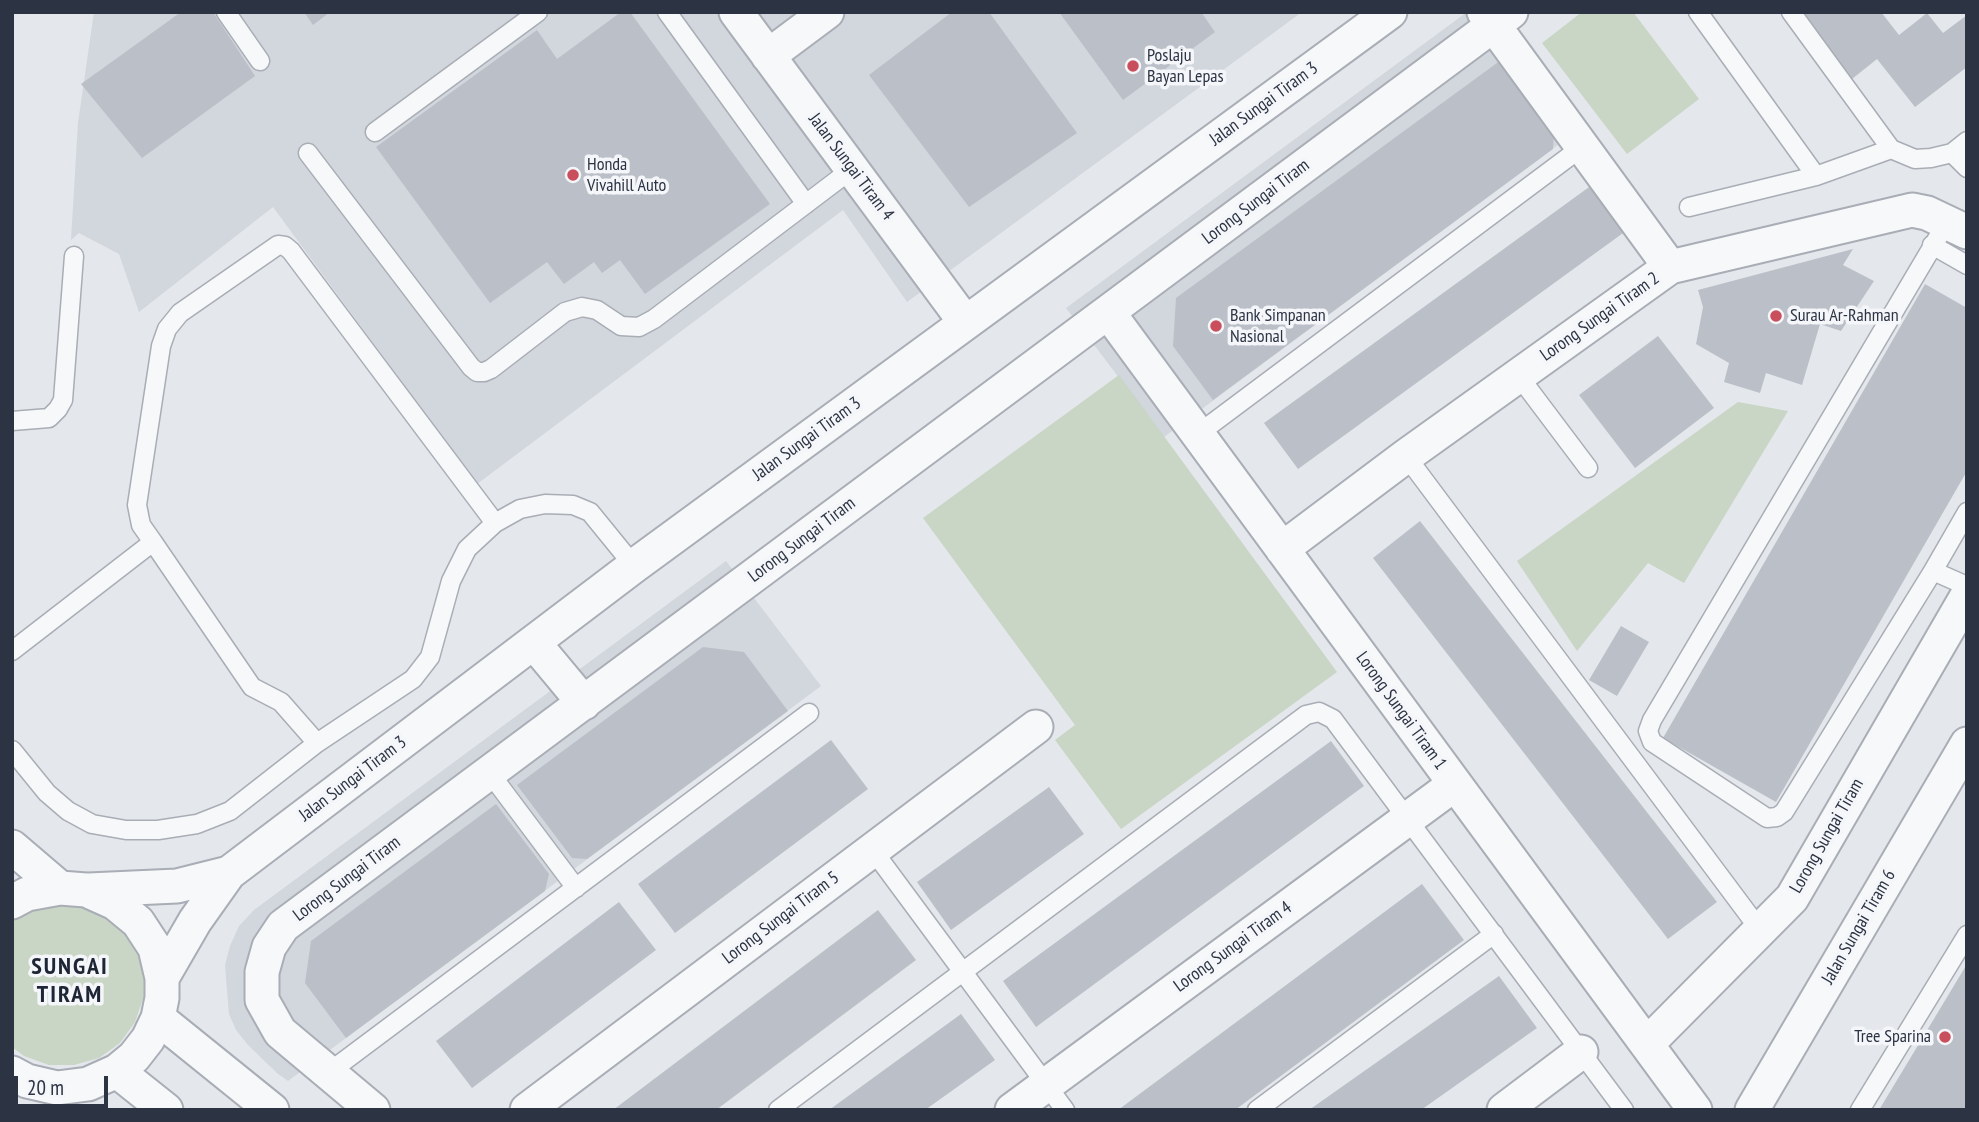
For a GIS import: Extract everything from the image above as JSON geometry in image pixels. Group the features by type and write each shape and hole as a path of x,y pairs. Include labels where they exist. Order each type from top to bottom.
{"street":[{"name":"Jalan Sungai Tiram 4","path":"736,12 965,322"},
{"path":"768,55 827,12"},
{"name":"Jalan Sungai Tiram 3","path":"162,978 195,921 229,873 634,566 1390,12"},
{"path":"1496,16 1582,147 1670,267"},
{"name":"Lorong Sungai Tiram","path":"373,1110 280,1032 262,1000 262,972 269,947 283,926 1108,312 1496,16"},
{"name":"Lorong Sungai Tiram 2","path":"1282,549 1406,456 1670,267 1912,210 1927,213 1948,233"},
{"name":"Lorong Sungai Tiram 1","path":"1108,312 1695,1110"},
{"name":"Lorong Sungai Tiram","path":"1647,1044 1791,898 1967,596"},
{"path":"534,643 584,703"},
{"name":"Lorong Sungai Tiram 5","path":"527,1110 1036,727"},
{"name":"Jalan Sungai Tiram 6","path":"1752,1110 1967,744"},
{"name":"Lorong Sungai Tiram 4","path":"1012,1110 1056,1097 1408,818 1455,784"},
{"path":"12,847 73,889 115,903 138,922 155,948 162,978 158,1018 134,1057 117,1071 89,1084 57,1088 27,1081 12,1073"},
{"name":"Jalan Sungai Tiram 3","path":"12,902 27,894 73,889 177,886 229,873"},
{"path":"158,1018 272,1110"},
{"path":"1504,1110 1581,1052"},
{"path":"117,1071 166,1110"}],"lane":[{"path":"226,12 261,61"},
{"path":"375,132 538,12"},
{"path":"667,12 806,204"},
{"path":"1698,12 1816,176"},
{"path":"1791,12 1891,149 1915,159 1952,153 1967,141"},
{"path":"1198,434 1582,147"},
{"path":"1689,207 1816,176 1891,149"},
{"path":"308,153 477,372 484,372 565,312 582,307 597,310 621,326 639,327 654,320 852,169"},
{"path":"1952,153 1967,168"},
{"path":"1967,265 1948,233 1652,720 1648,732 1652,742 1766,818 1777,817 1784,812 1967,512"},
{"path":"317,743 281,702 252,687 141,525 137,505 160,346 167,329 180,313 278,245 285,246 495,523"},
{"path":"12,421 49,418 63,400 74,256"},
{"path":"1518,375 1588,468"},
{"path":"1406,456 1760,929"},
{"path":"12,750 47,793 68,811 92,824 126,831 158,830 197,824 230,810 317,743 413,679 430,657 451,581 467,549 495,523 520,509 544,504 573,505 590,512 634,566"},
{"path":"12,651 153,542"},
{"path":"1933,571 1967,586"},
{"path":"778,1110 1306,715 1319,712 1333,719 1624,1110"},
{"path":"328,1073 809,713"},
{"path":"489,772 576,888"},
{"path":"872,849 1056,1097"},
{"path":"1257,1110 1494,934"},
{"path":"1860,1110 1967,935"}],"shaded area":[{"path":"94,12 1302,12 907,302 843,210 477,484 273,207 139,312 119,254 79,233 71,240 78,123"},
{"path":"1467,12 1503,12 1586,124 1164,437 1066,308"},
{"path":"726,561 821,686 288,1081 277,1073 248,1045 236,1030 229,1014 225,965 239,926 254,910"}],"green space":[{"path":"1582,12 1633,12 1699,99 1627,154 1542,43"},
{"path":"1119,375 1337,672 1121,829 1055,740 1075,725 923,518"},
{"path":"1738,402 1788,411 1684,583 1648,563 1577,651 1517,561"},
{"path":"64,902 91,907 116,921 134,943 144,969 144,996 135,1022 120,1043 99,1058 74,1065 49,1065 24,1056 12,1047 12,919 37,906"}],"building":[{"path":"181,12 213,12 255,76 142,158 81,84"},
{"path":"304,12 330,12 313,25"},
{"name":"Honda Vivahill Auto","path":"621,12 630,12 770,204 645,294 620,260 602,273 594,262 564,284 547,262 490,303 376,147 537,30 557,59"},
{"path":"952,12 989,12 1077,133 969,207 869,75"},
{"name":"Poslaju Bayan Lepas","path":"1059,12 1201,12 1215,32 1123,100"},
{"path":"1799,12 1881,12 1899,35 1927,13 1943,33 1967,15 1967,67 1915,107 1877,59 1852,79"},
{"path":"1501,60 1554,132 1553,149 1213,400 1173,346 1176,298"},
{"path":"1596,182 1630,228 1298,469 1264,423"},
{"name":"Surau Ar-Rahman","path":"1853,249 1843,265 1874,281 1841,331 1820,324 1802,385 1766,373 1760,393 1724,382 1729,363 1696,344 1703,307 1698,290"},
{"path":"1925,284 1967,308 1967,471 1776,802 1663,738"},
{"path":"1658,336 1714,408 1635,468 1579,395"},
{"path":"1420,521 1717,902 1668,939 1373,558"},
{"path":"1621,626 1649,642 1617,696 1589,680"},
{"path":"703,647 744,652 788,711 587,859 572,858 517,785"},
{"path":"831,740 868,789 675,933 638,884"},
{"path":"1331,741 1364,786 1036,1027 1003,981"},
{"path":"1049,787 1084,834 951,930 917,882"},
{"path":"496,804 549,874 545,891 346,1038 305,983 311,941"},
{"path":"1422,884 1464,940 1235,1110 1118,1110"},
{"path":"619,902 656,950 472,1088 436,1041"},
{"path":"878,910 916,960 716,1110 613,1110"},
{"name":"Tree Sparina","path":"1967,964 1967,1110 1879,1110"},
{"path":"1499,976 1537,1028 1421,1110 1309,1110"},
{"path":"961,1014 995,1060 925,1110 829,1110"}],"place":[{"name":"Poslaju Bayan Lepas","path":"1133,66"},
{"name":"Honda Vivahill Auto","path":"573,175"},
{"name":"Surau Ar-Rahman","path":"1776,316"},
{"name":"Bank Simpanan Nasional","path":"1216,326"},
{"name":"Tree Sparina","path":"1945,1037"}],"district":[{"name":"SUNGAI TIRAM","path":"70,981"}]}
